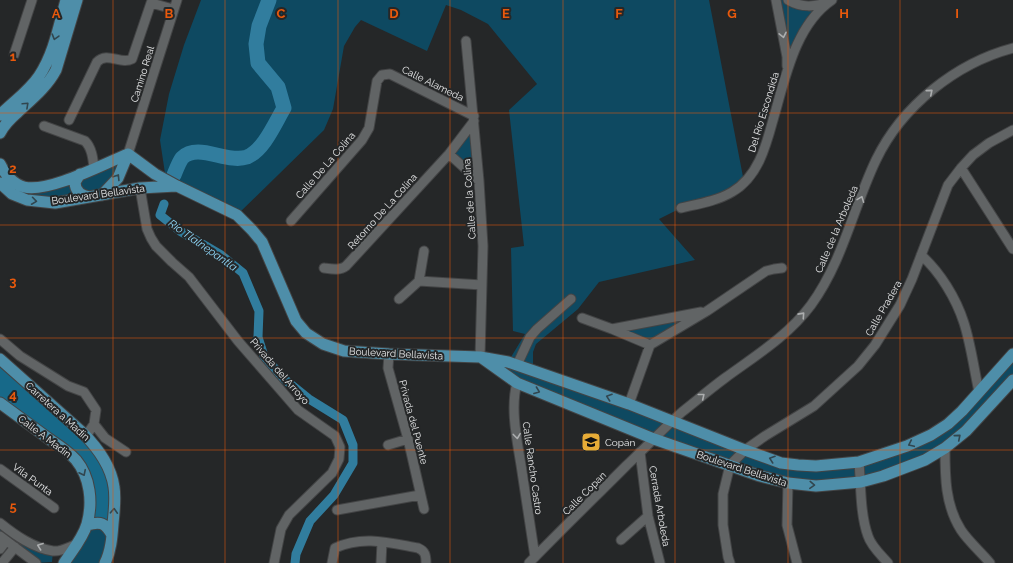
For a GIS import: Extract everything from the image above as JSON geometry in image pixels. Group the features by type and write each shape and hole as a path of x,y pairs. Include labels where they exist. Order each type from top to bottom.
{"main road":[{"path":"0,115 32,85 40,74 51,51 66,0"},
{"path":"0,133 10,120 52,78 56,70 77,0"},
{"path":"101,195 118,178 128,154"},
{"name":"Boulevard Bellavista","path":"0,164 8,178 23,187 44,187 128,154 174,186 237,215 262,242 296,320 306,333 323,344 344,351 480,357 508,362 629,404 744,450 798,466 859,462 907,446 931,435 948,424 962,411 1013,354"},
{"path":"80,174 75,182 77,190 82,195 90,198"},
{"name":"Boulevard Bellavista","path":"0,183 12,194 27,200 55,203 146,187 174,186"},
{"name":"Boulevard Bellavista","path":"480,357 517,383 654,439 760,476 788,483 816,486 861,482 883,476 925,460 945,448 966,430 1013,380"},
{"name":"Carretera a Madin","path":"0,360 86,436 102,455 109,469 114,487 112,535 106,563"},
{"name":"Calle A Madin","path":"0,403 75,459 83,472 88,486 89,512 87,525 77,544 64,563"},
{"path":"87,525 96,522 102,523 107,527 112,535"}],"street":[{"path":"14,55 32,0"},
{"name":"Camino Real","path":"128,154 177,0"},
{"path":"776,0 787,57 787,69"},
{"path":"788,0 796,5 804,6 831,1"},
{"path":"787,69 809,24 831,1"},
{"path":"69,120 100,58 108,57 127,61 132,59 151,2 173,10"},
{"name":"Calle de la Colina","path":"466,41 474,119 483,246 480,357"},
{"name":"Calle de la Arboleda","path":"654,439 672,421 722,380 774,343 810,307 832,270 876,161 887,139 901,120 920,101 944,81 975,62 1003,50 1013,48"},
{"name":"Del Río Escondida","path":"680,208 712,200 733,192 752,173 767,144 787,69"},
{"name":"Calle Alameda","path":"382,75 390,74 474,119"},
{"name":"Calle De La Colina","path":"291,221 362,140 369,128 377,81 382,75"},
{"name":"Retorno De La Colina","path":"324,268 342,269 346,266 449,154 474,119"},
{"path":"44,126 85,141 89,144 94,168"},
{"name":"Calle Pradera","path":"730,466 744,450 814,406 858,366 875,345 900,305 912,279 948,185 973,155 989,143 1013,130"},
{"path":"449,154 479,181"},
{"path":"961,168 1013,249"},
{"name":"Privada del Arroyo","path":"146,187 147,229 156,246 189,277 238,340 298,410 335,436 340,447 339,459 332,473 289,515 281,529 274,563"},
{"path":"400,299 419,281 424,251"},
{"path":"921,255 937,272 958,308 964,323 979,392"},
{"path":"629,404 650,345 766,271 782,268"},
{"path":"419,281 482,285"},
{"path":"517,365 530,337 536,329 571,299"},
{"path":"612,329 707,310"},
{"path":"582,318 650,345"},
{"path":"0,339 20,356 68,386 84,392 96,410 94,424 86,436"},
{"name":"Privada del Puente","path":"389,354 388,368 408,439 424,509"},
{"name":"Calle Rancho Castro","path":"517,383 514,392 514,402 532,560"},
{"path":"94,424 105,438 126,452"},
{"path":"388,445 408,439"},
{"name":"Calle Copan","path":"532,560 654,439"},
{"path":"945,448 944,476 949,502 953,513 961,530 990,563"},
{"name":"Cerrada Arboleda","path":"640,452 645,519 660,563"},
{"path":"859,462 861,495 868,537 888,563"},
{"path":"730,466 723,494 723,525 730,563"},
{"name":"Vila Punta","path":"0,469 54,508"},
{"path":"788,483 787,525 797,563"},
{"path":"337,510 420,495"},
{"path":"621,540 645,519"},
{"path":"0,523 28,542 53,551 62,550 77,544"},
{"path":"0,549 3,539 36,563"},
{"path":"332,563 335,548 367,540 424,550 426,563"},
{"path":"381,563 382,542"},
{"path":"2,563 14,547"}],"shaded area":[{"path":"201,0 709,0 744,182 733,192 681,208 659,219 695,260 599,282 578,309 536,344 533,352 533,371 781,463 840,464 931,435 1013,354 1013,380 955,440 883,476 788,483 517,383 480,357 508,362 525,334 513,331 511,248 524,246 509,110 537,84 488,24 461,10 446,5 427,51 361,20 344,46 333,109 324,130 237,215 166,180 160,140 169,94 184,45"},
{"path":"777,0 823,7 809,25 790,72"},
{"path":"474,121 479,181 449,154"},
{"path":"128,154 101,195 42,202 0,183 0,164 3,171 32,187"},
{"path":"707,311 650,345 612,329"},
{"path":"0,359 82,432 114,487 107,527 87,525 83,472 0,403"},
{"path":"0,523 53,551 52,562 36,563 0,536"},
{"path":"87,525 107,527 105,563 64,563"}],"waterway":[{"name":"Río Tlalnepantla","path":"174,175 182,158 196,152 204,152 231,158 247,157 253,154 264,142 284,108 278,87 258,63 256,44 259,26 269,0"},
{"name":"Río Tlalnepantla","path":"164,204 160,215 180,231 221,255 243,273 259,311 258,337 264,356 283,378 309,399 343,420 353,445 353,463 334,495 310,521 296,554 295,563"}],"place":[{"name":"Copán","path":"591,442"}]}
